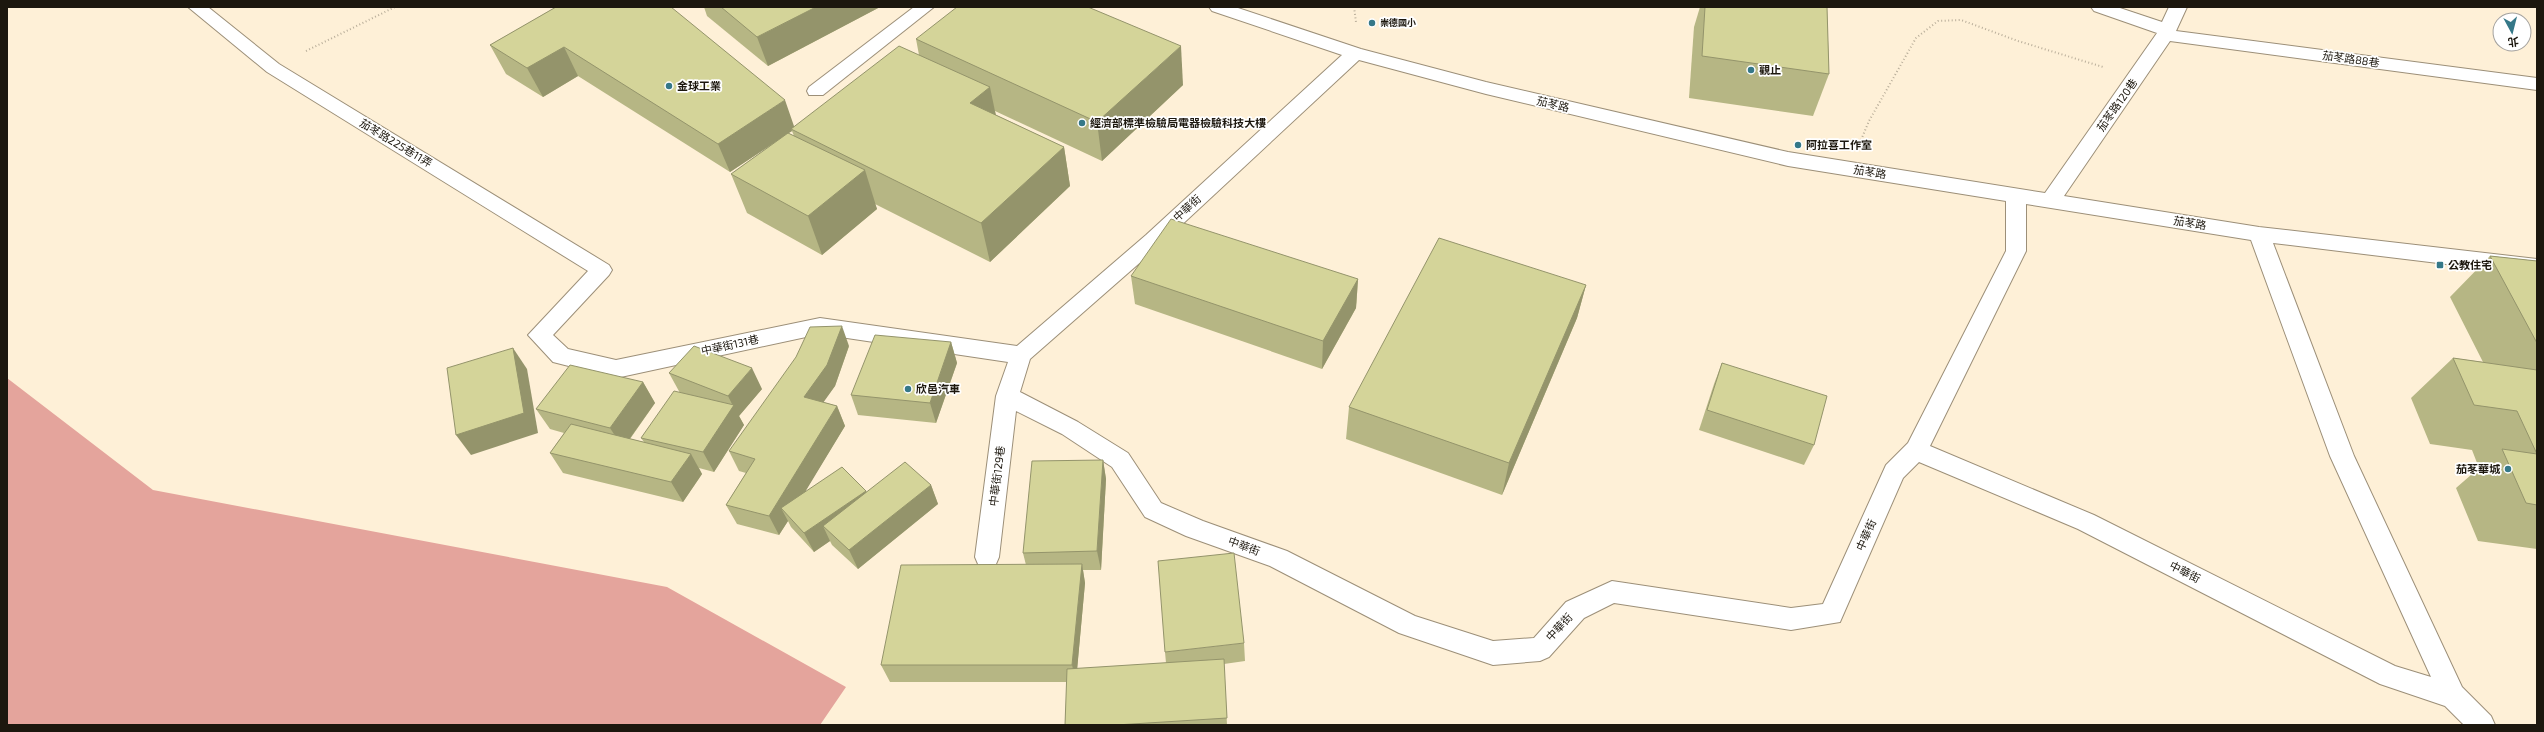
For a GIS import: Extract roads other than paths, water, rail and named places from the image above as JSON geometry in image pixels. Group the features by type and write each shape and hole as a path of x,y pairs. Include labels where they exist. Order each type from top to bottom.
{"street":[{"name":"茄苳路225巷11弄","path":"197,7 273,68 602,270"},
{"path":"816,91 925,7"},
{"name":"茄苳路","path":"1218,7 1355,53 1501,92 1788,159 2259,234 2537,267"},
{"name":"茄苳路88巷","path":"2100,7 2166,32 2537,84"},
{"name":"茄苳路120巷","path":"2051,200 2166,32 2178,7"},
{"name":"中華街","path":"1021,355 1153,240 1355,53"},
{"path":"1916,450 2016,251 2016,195"},
{"path":"2259,234 2342,456 2453,696"},
{"name":"中華街131巷","path":"602,270 539,335 561,356 616,370 820,326 1021,355"},
{"path":"1007,396 1021,355"},
{"name":"中華街","path":"1007,396 1070,428 1120,460 1153,510 1195,528 1278,558 1408,625 1493,653 1540,649 1575,610 1612,592 1791,619 1831,614 1894,472 1916,450 2086,522 2389,676 2453,696 2482,725"},
{"name":"中華街129巷","path":"987,557 1007,396"}],"place":[{"name":"崇德國小","path":"1372,23"},
{"name":"觀止","path":"1751,70"},
{"name":"金球工業","path":"669,86"},
{"name":"經濟部標準檢驗局電器檢驗科技大樓","path":"1082,123"},
{"name":"阿拉喜工作室","path":"1798,145"},
{"name":"公教住宅","path":"2440,265"},
{"name":"欣邑汽車","path":"908,389"},
{"name":"茄苳華城","path":"2508,469"}]}
